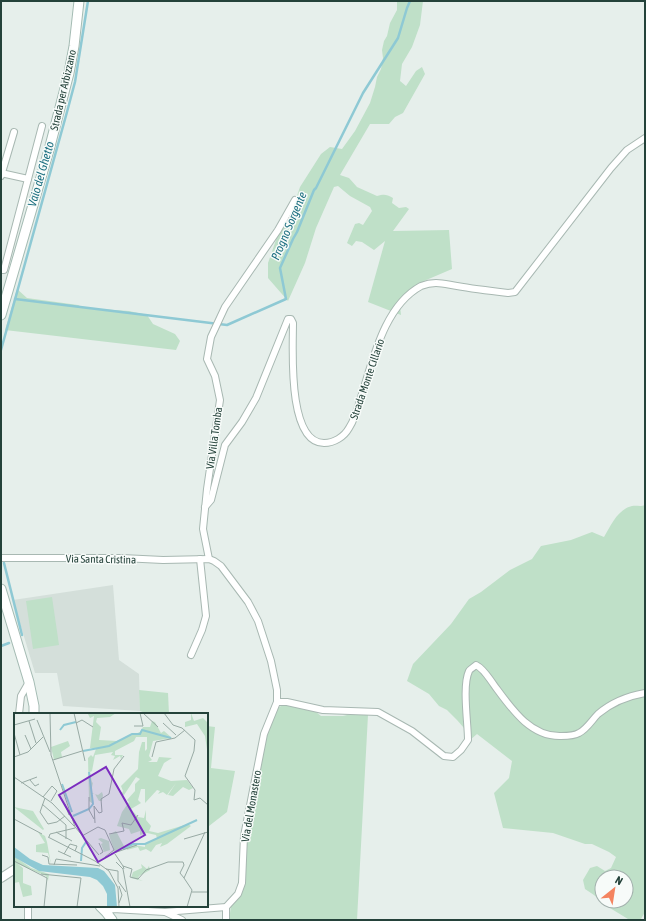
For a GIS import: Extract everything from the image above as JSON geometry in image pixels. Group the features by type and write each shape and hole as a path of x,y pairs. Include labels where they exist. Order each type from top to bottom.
{"main road":[{"name":"Strada per Arbizzano","path":"1,316 49,150 69,73 74,46 79,1"},
{"path":"1,589 28,682 34,706 34,713"},
{"path":"101,908 112,920"}],"street":[{"path":"1,270 4,270 42,126"},
{"path":"14,132 1,174 28,179"},
{"name":"Strada Monte Cillario","path":"205,507 211,500 225,445 242,422 256,398 288,319 291,319 293,323 295,397 301,423 305,432 312,439 322,443 339,440 349,430 381,337 399,304 422,286 435,283 508,293 515,292 611,168 627,150 645,138"},
{"name":"Via Villa Tomba","path":"212,560 203,529 220,400 215,376 207,359 211,337 226,307 278,230 294,200"},
{"name":"Via Santa Cristina","path":"1,558 212,560"},
{"path":"191,656 206,616 200,559"},
{"name":"Via del Monastero","path":"212,560 220,566 248,602 258,621 275,677 277,702 264,734 248,815 244,836 242,884 238,894 226,907"},
{"path":"277,702 287,702 323,710 378,712 412,731 444,756 453,757 461,750 468,740 466,706 467,681 469,671 476,665 481,668 500,694 529,727 553,736 579,734 599,714 612,704 629,696 645,693"},
{"path":"20,713 21,696 28,682"},
{"path":"1,878 14,870"},
{"path":"28,907 28,920"},
{"path":"101,908 165,912 226,907 226,920"},
{"path":"165,912 182,920"}],"shaded area":[{"path":"113,585 119,660 139,674 140,711 63,706 57,673 35,673 13,600"}],"green space":[{"path":"397,1 423,1 420,25 412,47 402,64 400,81 406,86 416,71 422,67 425,74 403,113 395,117 389,124 370,124 340,175 349,178 357,187 377,196 385,195 393,198 392,203 399,208 406,207 409,209 393,231 449,230 452,269 424,281 422,290 417,290 400,306 401,315 368,302 385,241 374,250 362,242 356,241 352,246 347,243 355,224 359,223 363,225 372,211 370,207 350,196 338,186 334,187 316,228 305,263 288,301 268,278 268,263 277,237 290,216 300,187 321,154 330,147 342,149 355,131 370,103 377,77 381,69 384,41 387,36 390,23 397,10"},
{"path":"17,289 27,298 78,305 84,308 129,311 147,315 153,324 175,334 180,341 176,350 5,330"},
{"path":"645,505 645,912 641,919 628,919 612,909 634,909 634,869 609,869 611,868 616,857 609,852 592,844 585,844 553,833 503,828 494,793 509,778 512,761 477,734 470,740 464,728 447,710 439,706 429,694 407,681 413,664 451,624 469,599 481,592 510,570 532,559 541,546 571,540 592,532 604,537 615,518 623,510 632,506"},
{"path":"52,597 59,645 33,649 26,601"},
{"path":"139,690 168,693 169,713 145,713 140,711"},
{"path":"284,705 316,712 321,716 368,715 357,920 229,920 231,906 241,885 244,857 263,743 276,708"},
{"path":"208,726 215,727 211,768 235,771 227,812 209,826 208,830"},
{"path":"597,866 602,869 594,869 594,895 585,889 583,880 590,868"}],"waterway":[{"name":"Vaio del Ghetto","path":"1,350 75,82 88,1"},
{"name":"Progno Sorgente","path":"15,299 227,325 286,299 280,268 314,190 363,93 398,38 410,1"},
{"name":"Vaio del Ghetto","path":"4,563 22,635"},
{"name":"Vaio del Ghetto","path":"1,646 9,643"}]}
